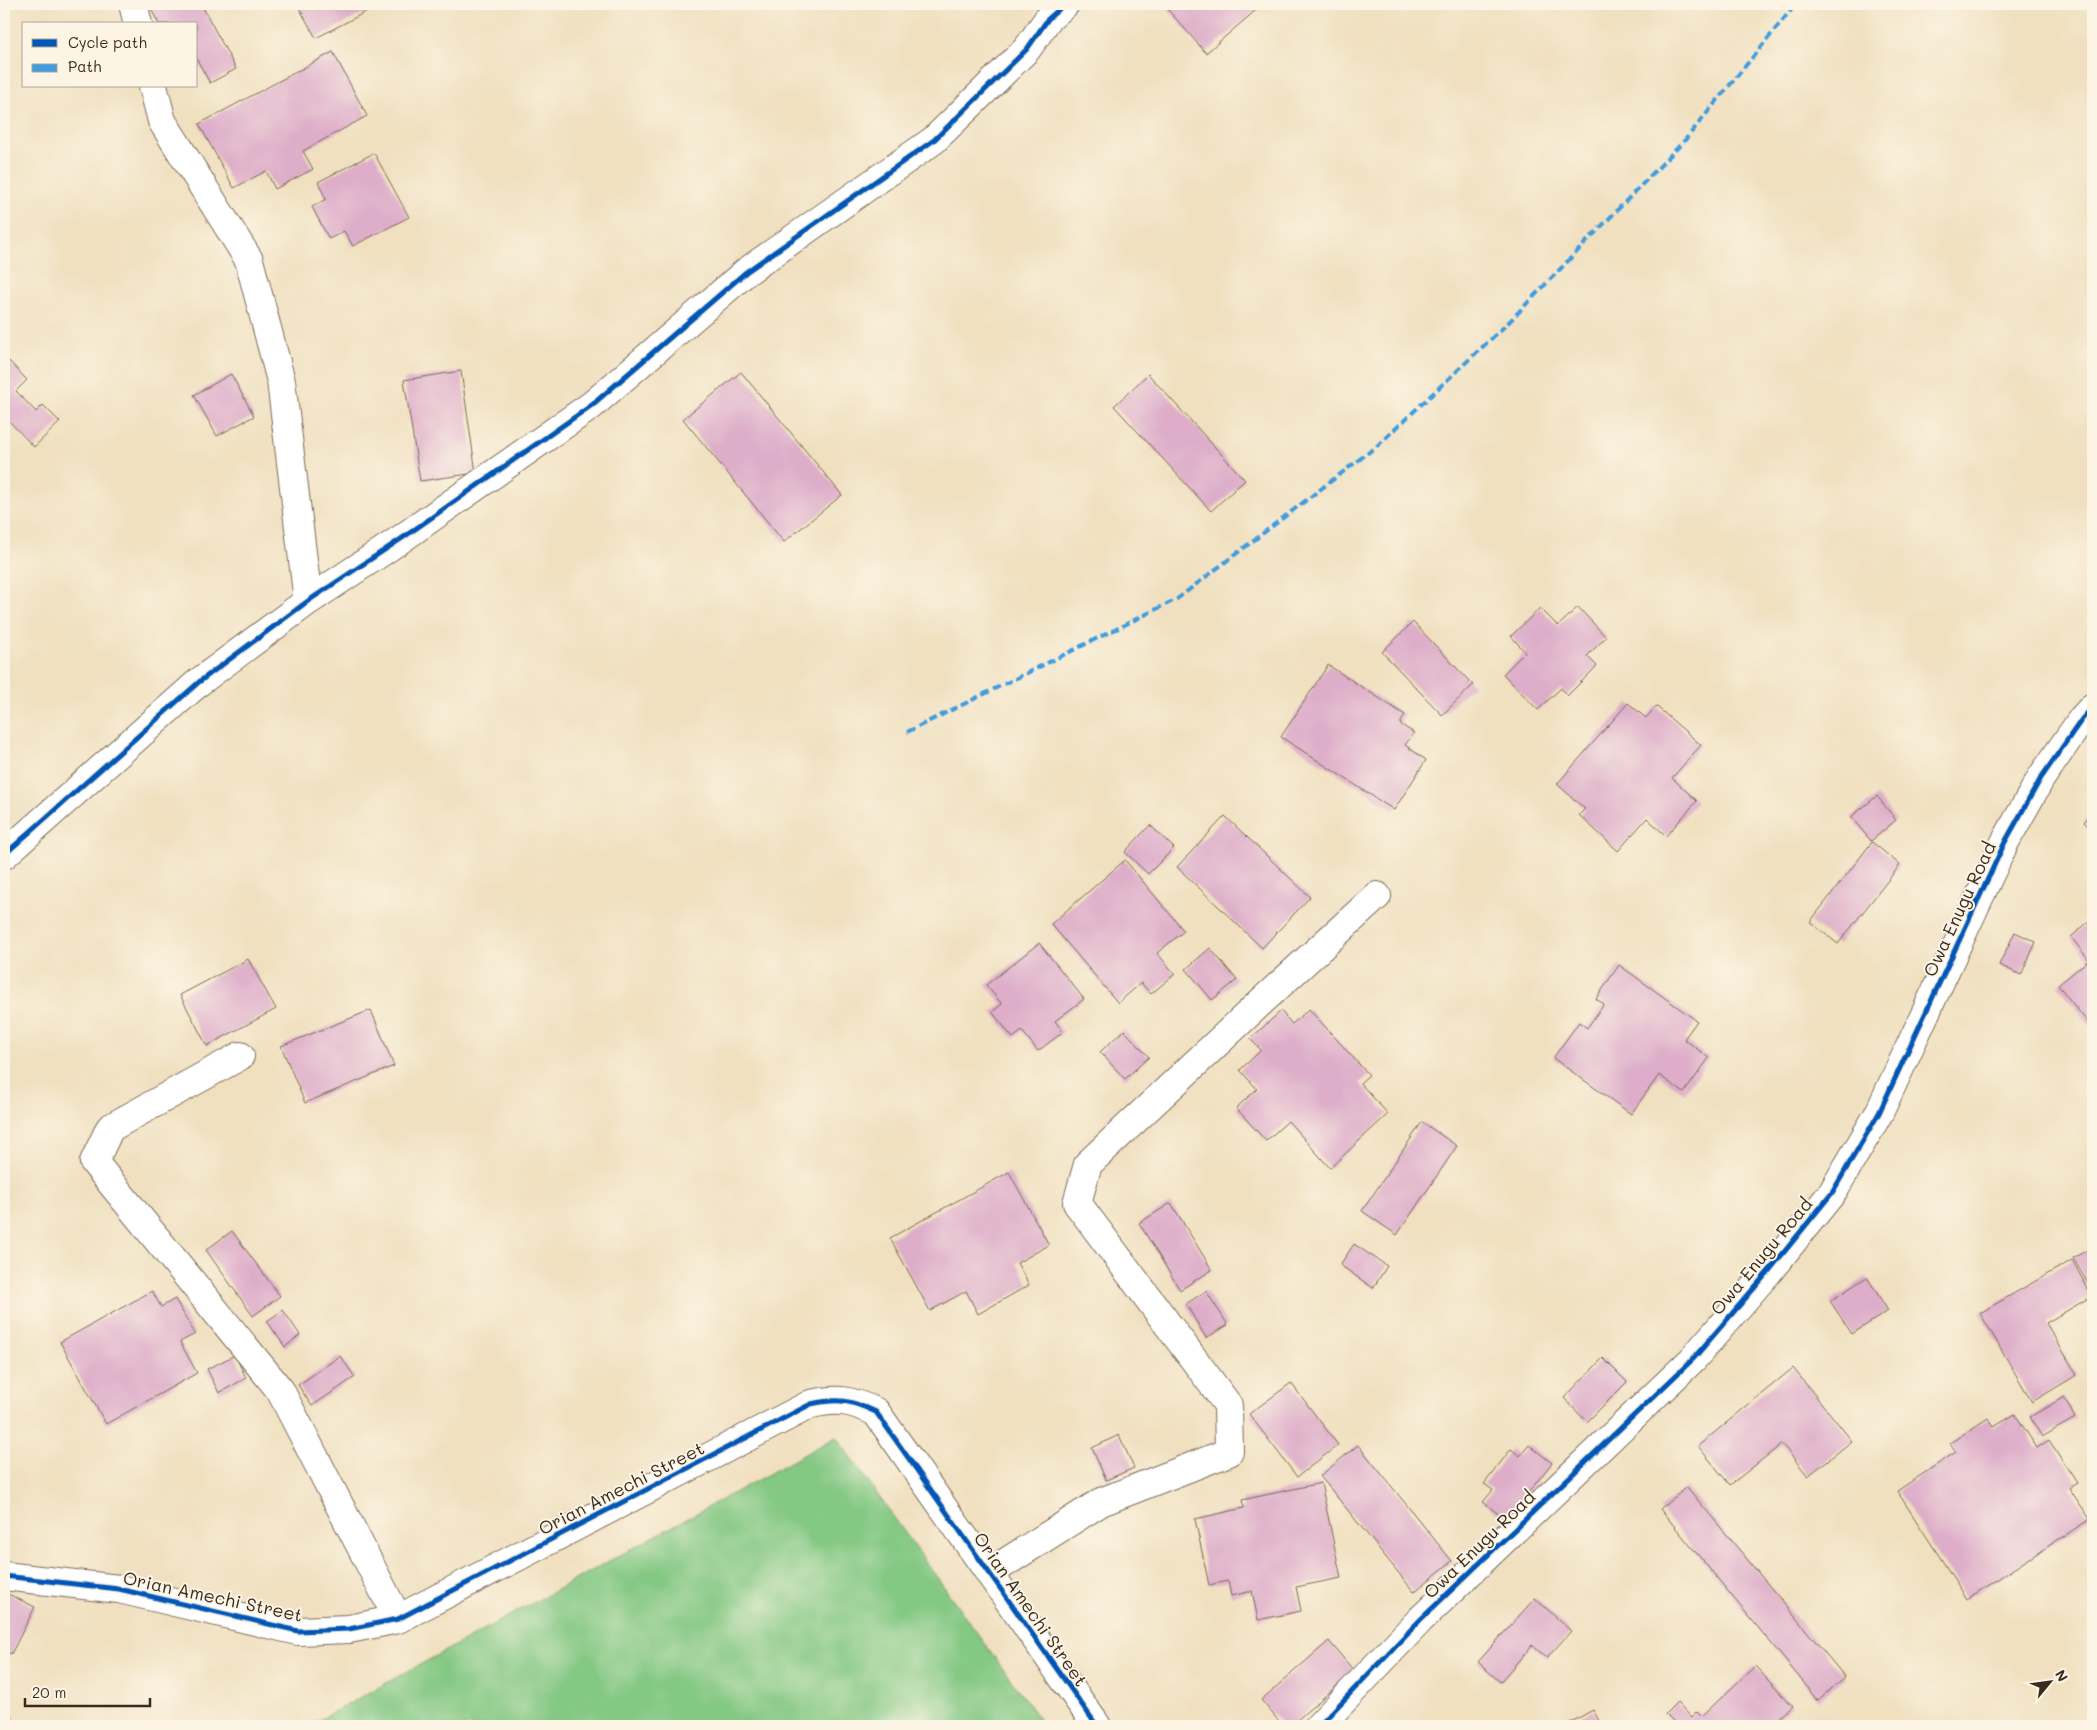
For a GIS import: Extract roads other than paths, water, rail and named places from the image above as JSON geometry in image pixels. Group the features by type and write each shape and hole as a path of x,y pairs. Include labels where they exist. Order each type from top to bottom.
{"street":[{"path":"133,4 138,22"},
{"path":"4,855 199,682 308,601 401,539 592,405 746,272 934,140 1027,49 1048,19 1065,4"},
{"path":"154,88 162,121 249,260 281,381 308,601"},
{"name":"Owa Enugu Road","path":"1319,1726 1420,1620 1693,1359 1768,1272 1832,1193 1879,1113 2005,842 2041,778 2082,719 2093,707"},
{"path":"989,1572 1101,1502 1229,1452 1228,1405 1077,1203 1088,1164 1377,896"},
{"path":"240,1056 110,1128 94,1162 280,1390 398,1618"},
{"name":"Orian Amechi Street","path":"4,1576 119,1589 298,1631 349,1629 398,1618 811,1404 831,1400 856,1402 876,1412 1098,1726"}]}
